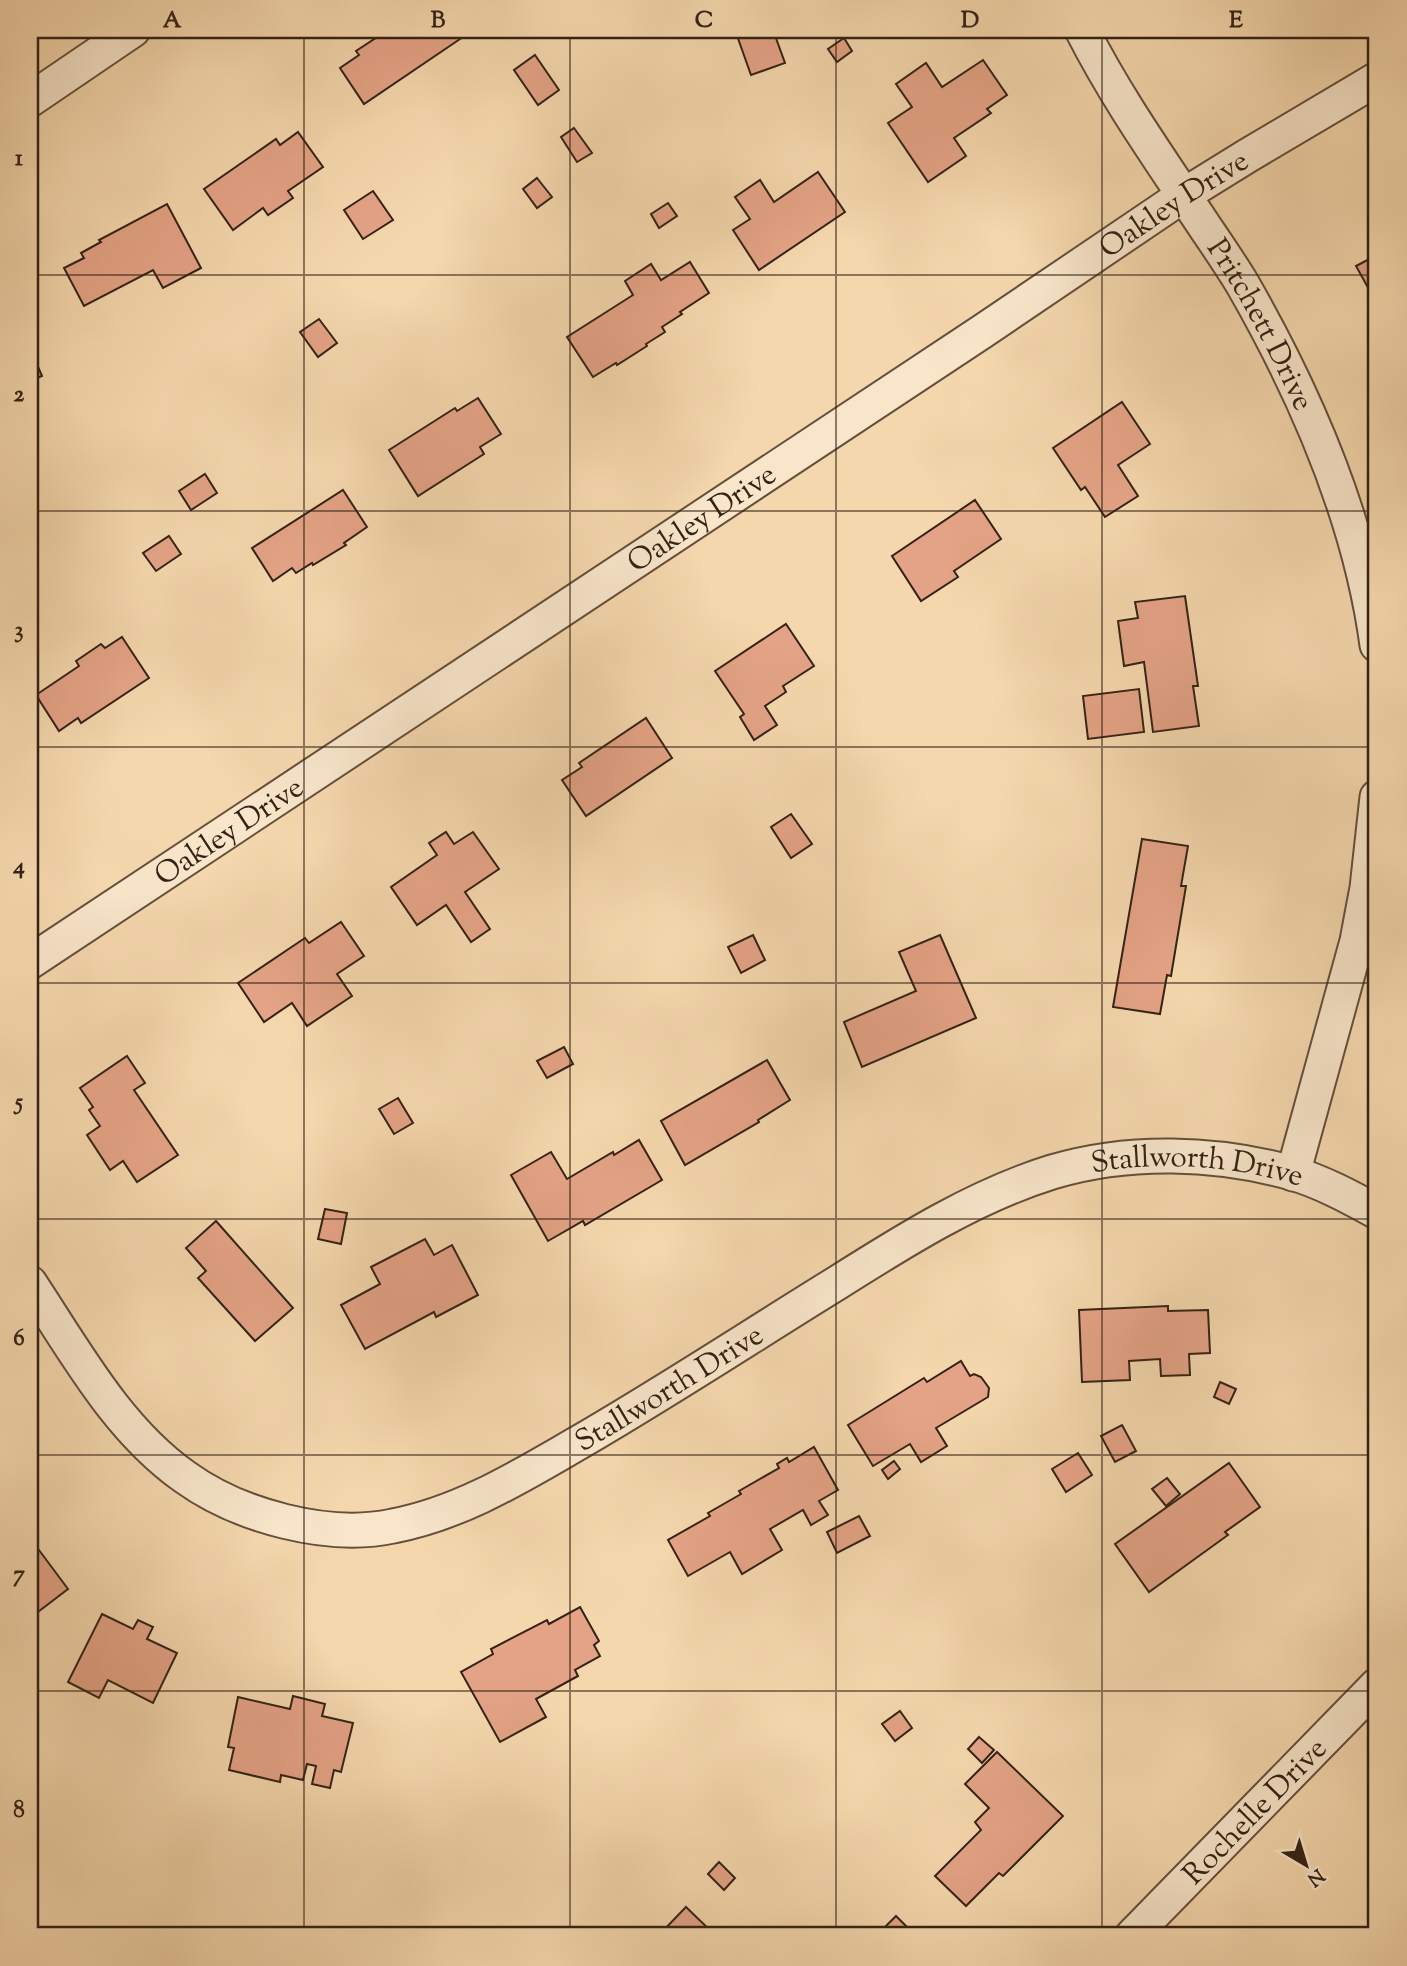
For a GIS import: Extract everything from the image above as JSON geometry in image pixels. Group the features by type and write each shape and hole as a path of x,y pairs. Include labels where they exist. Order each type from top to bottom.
{"street":[{"path":"30,100 133,30"},
{"name":"Pritchett Drive","path":"1082,30 1115,90 1242,284 1287,369 1326,456 1361,558 1377,645"},
{"name":"Oakley Drive","path":"30,962 1184,195 1377,79"},
{"path":"1293,1174 1357,942 1367,888 1377,797"},
{"name":"Stallworth Drive","path":"30,1283 120,1415 161,1459 187,1479 212,1494 271,1517 303,1525 358,1530 389,1527 444,1512 515,1479 612,1424 914,1235 1019,1184 1055,1172 1088,1164 1154,1157 1220,1159 1293,1174 1326,1186 1377,1212"},
{"name":"Rochelle Drive","path":"1132,1936 1377,1685"}],"building":[{"path":"388,30 459,30 463,37 364,104 340,68 359,55 356,51"},
{"path":"735,30 773,30 785,63 751,75"},
{"path":"844,38 852,51 837,62 828,49"},
{"path":"535,55 559,90 538,105 514,70"},
{"path":"983,60 1007,95 987,109 991,113 954,138 966,156 928,182 888,123 912,107 896,84 926,63 942,87"},
{"path":"574,128 592,153 577,162 561,137"},
{"path":"298,132 323,167 288,191 293,198 268,215 263,208 233,230 204,189 276,139 280,145"},
{"path":"818,172 845,212 759,270 733,230 750,219 735,197 760,180 774,202"},
{"path":"537,178 552,197 537,208 523,189"},
{"path":"373,191 393,220 363,239 344,210"},
{"path":"668,203 677,216 659,228 651,214"},
{"path":"167,204 201,268 163,288 153,270 84,306 64,268 84,258 81,253 101,242 99,240"},
{"path":"1377,255 1377,294 1372,295 1356,266"},
{"path":"690,262 709,293 662,327 665,332 646,344 647,346 593,377 567,337 633,295 625,281 651,264 661,280"},
{"path":"319,319 337,343 318,357 300,332"},
{"path":"30,348 42,376 30,381"},
{"path":"478,398 501,434 480,447 484,454 418,496 389,450 455,408 457,411"},
{"path":"1122,402 1150,444 1118,465 1138,496 1105,517 1085,487 1081,490 1053,448"},
{"path":"205,474 217,493 191,510 179,491"},
{"path":"343,490 367,527 344,543 346,545 313,565 312,563 296,573 292,568 273,581 252,548"},
{"path":"975,500 1001,539 954,571 958,577 921,601 892,556"},
{"path":"169,536 181,554 156,571 143,553"},
{"path":"1185,596 1198,686 1193,686 1199,726 1153,732 1144,662 1124,666 1118,621 1138,618 1135,602"},
{"path":"786,624 814,666 783,686 786,692 765,706 777,725 754,740 740,717 744,714 715,671"},
{"path":"122,637 149,678 81,723 78,718 59,731 36,695 79,666 76,661 101,644 105,648"},
{"path":"1139,689 1144,732 1088,739 1083,696"},
{"path":"646,718 672,758 586,816 562,780 582,767 579,763"},
{"path":"791,814 812,844 791,858 771,827"},
{"path":"446,832 454,844 473,832 499,869 465,892 490,929 471,942 446,905 417,925 391,887 437,855 429,843"},
{"path":"1142,839 1188,846 1181,886 1186,886 1171,976 1167,975 1160,1014 1113,1007"},
{"path":"341,922 364,956 337,974 352,996 307,1026 292,1003 264,1022 238,983 305,938 309,943"},
{"path":"753,935 765,960 741,973 728,947"},
{"path":"940,935 976,1018 862,1067 844,1022 916,991 899,952"},
{"path":"564,1047 573,1064 547,1078 537,1061"},
{"path":"127,1056 145,1083 134,1090 178,1155 137,1182 123,1161 110,1170 87,1135 100,1126 89,1110 93,1107 80,1088"},
{"path":"767,1060 790,1100 758,1120 759,1122 685,1165 661,1121"},
{"path":"398,1098 413,1123 394,1134 379,1109"},
{"path":"639,1140 662,1180 585,1225 583,1221 548,1241 511,1175 551,1152 567,1179"},
{"path":"325,1209 347,1213 341,1244 318,1239"},
{"path":"216,1221 293,1308 255,1341 198,1278 206,1271 186,1248"},
{"path":"425,1239 434,1255 452,1245 478,1295 436,1317 434,1312 365,1349 341,1305 380,1284 371,1267"},
{"path":"1168,1306 1168,1311 1208,1310 1210,1353 1189,1354 1190,1375 1161,1376 1160,1359 1129,1361 1130,1380 1082,1382 1079,1310"},
{"path":"961,1361 970,1376 974,1374 981,1377 989,1388 988,1397 936,1428 947,1446 921,1462 910,1444 873,1466 848,1425 924,1378 927,1382"},
{"path":"1220,1382 1236,1389 1229,1404 1214,1397"},
{"path":"1122,1425 1136,1451 1115,1462 1101,1436"},
{"path":"814,1447 838,1490 819,1501 828,1515 811,1525 803,1510 770,1529 782,1550 742,1574 730,1552 688,1576 668,1540 710,1516 708,1513 741,1494 739,1491 779,1468 777,1464 787,1458 789,1462"},
{"path":"1078,1453 1092,1475 1066,1492 1052,1469"},
{"path":"894,1461 900,1469 888,1479 882,1470"},
{"path":"1229,1463 1260,1507 1225,1532 1228,1535 1149,1592 1115,1544"},
{"path":"1167,1478 1180,1494 1166,1506 1152,1489"},
{"path":"859,1516 870,1536 837,1553 827,1532"},
{"path":"30,1538 68,1589 30,1618"},
{"path":"580,1607 599,1641 594,1645 600,1656 575,1670 578,1676 536,1699 546,1717 500,1742 461,1672 493,1654 491,1649 547,1620 549,1624"},
{"path":"102,1614 133,1629 138,1620 153,1627 147,1639 177,1653 153,1703 108,1680 99,1698 68,1682"},
{"path":"293,1696 325,1704 322,1716 353,1723 341,1772 334,1770 330,1788 312,1784 316,1766 307,1764 303,1780 281,1775 280,1782 229,1770 234,1748 228,1747 238,1697 290,1709"},
{"path":"900,1711 912,1728 895,1741 882,1724"},
{"path":"979,1737 994,1750 982,1763 968,1749"},
{"path":"997,1752 1063,1816 1003,1876 999,1873 966,1906 935,1876 981,1830 975,1822 989,1808 965,1784"},
{"path":"719,1862 735,1878 724,1890 708,1874"},
{"path":"686,1907 716,1936 658,1936"},
{"path":"896,1916 916,1936 876,1936"}]}
